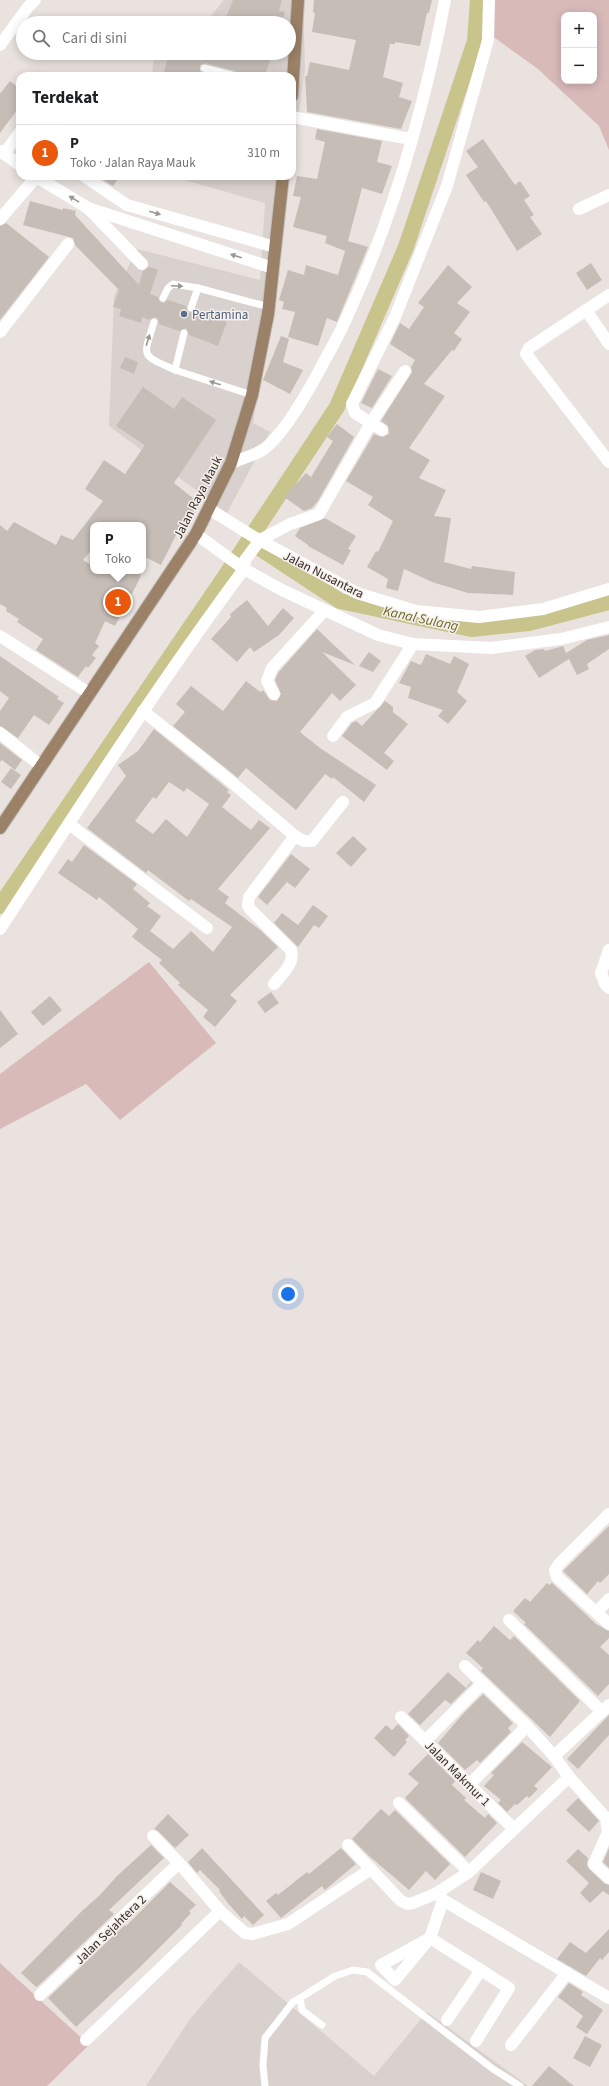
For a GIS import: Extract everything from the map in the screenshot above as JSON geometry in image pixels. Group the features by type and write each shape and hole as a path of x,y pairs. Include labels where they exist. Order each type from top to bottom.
{"main road":[{"path":"296,30 298,0"},
{"path":"293,72 294,60"},
{"name":"Jalan Raya Mauk","path":"0,828 89,694 201,537 209,509 231,463 252,395 269,307 283,180"}],"street":[{"path":"231,463 257,452 269,444 304,398 346,320 379,243 432,67 445,0"},
{"path":"382,430 355,413 352,404 395,318 447,186 488,40 489,0"},
{"path":"20,16 29,2"},
{"path":"0,45 16,21"},
{"path":"296,118 411,139"},
{"path":"16,136 2,152 16,162"},
{"path":"0,219 33,180"},
{"path":"42,180 88,208 273,268"},
{"path":"90,180 127,204 275,247"},
{"path":"579,209 609,195"},
{"path":"122,219 127,204"},
{"path":"88,208 142,264"},
{"path":"0,332 68,244"},
{"path":"609,295 529,348 526,356 609,462"},
{"path":"586,310 609,344"},
{"path":"0,929 143,710 243,565 257,540 290,524 319,514 371,423 405,371"},
{"name":"Jalan Nusantara","path":"209,509 226,518 257,540 357,593 416,611 479,617 543,609 609,589"},
{"path":"201,537 243,565 324,611 378,636 413,644 491,648 561,639 609,626"},
{"path":"274,694 267,681 272,668 324,611"},
{"path":"0,636 89,694"},
{"path":"333,736 347,717 375,703 413,644"},
{"path":"143,710 295,836 304,841 312,841 343,802"},
{"path":"0,733 41,766"},
{"path":"69,824 206,928"},
{"path":"274,984 291,963 293,956 291,950 250,909 248,902 249,897 295,836"},
{"path":"609,950 601,973 605,984 609,988"},
{"path":"609,1514 559,1564 555,1570 557,1577 609,1624"},
{"path":"597,1612 609,1599"},
{"path":"509,1620 606,1708 554,1756"},
{"path":"465,1666 527,1726 554,1756 569,1777 606,1818 608,1832 594,1864 609,1878"},
{"path":"426,1741 483,1682"},
{"name":"Jalan Makmur 1","path":"401,1717 514,1829"},
{"path":"469,1784 527,1726"},
{"path":"348,1845 401,1901 408,1904 440,1896 469,1872 569,1777"},
{"path":"399,1803 469,1872"},
{"path":"153,1836 179,1863 220,1911 245,1933 252,1934 288,1924 371,1869"},
{"name":"Jalan Sejahtera 2","path":"40,1995 179,1863"},
{"path":"440,1896 430,1938 509,1988 476,2041"},
{"path":"440,1896 609,1998"},
{"path":"86,2040 220,1911"},
{"path":"447,2020 481,1970"},
{"path":"511,2045 567,1973"}],"lane":[{"path":"204,68 220,72"},
{"path":"163,298 168,288 173,284 198,288 269,307"},
{"path":"191,308 198,288"},
{"path":"154,322 146,348 146,354 149,358 175,370 252,395"},
{"path":"175,370 184,333"},
{"path":"266,2086 263,2065 265,2038 293,2002 335,1976 353,1970 367,1972 493,2069 520,2086"},
{"path":"300,1998 302,2010 322,2025"}],"shaded area":[{"path":"224,0 303,0 305,68 296,130 296,72 152,72 153,60 296,60 296,16 211,16"},
{"path":"492,0 609,0 609,150 599,126 538,69 488,33"},
{"path":"184,180 288,180 253,423 270,432 227,513 109,426 114,296 137,249 260,280 265,203"},
{"path":"149,962 216,1043 120,1120 86,1084 0,1129 0,1074"},
{"path":"239,1962 374,2076 427,2012 528,2086 146,2086 190,2019"},
{"path":"0,1963 89,2045 47,2086 0,2086"}],"building":[{"path":"233,0 282,0 279,11 285,12 284,16 227,16"},
{"path":"314,0 432,0 429,13 427,13 420,46 395,42 395,44 390,44 383,77 403,83 399,97 412,101 401,129 307,112 305,76 307,76 310,62 349,70 356,40 312,32 315,13 313,12"},
{"path":"167,60 270,60 266,72 237,72 205,63 200,65 200,71 203,72 164,72"},
{"path":"10,81 16,86 16,111 0,133 0,94"},
{"path":"317,129 382,141 377,162 392,166 382,194 362,188 348,241 368,247 337,322 327,318 318,346 288,337 295,312 282,309 284,302 279,300 288,270 304,275 306,265 338,275 345,251 325,243 327,236 293,227 301,197 293,196 297,176 317,179 325,142 315,139"},
{"path":"483,139 515,185 520,181 530,196 524,200 534,215 530,217 542,234 517,251 486,201 484,202 466,175 478,167 466,151"},
{"path":"103,180 117,180 113,186"},
{"path":"30,201 63,210 63,208 76,211 75,215 139,285 143,271 149,267 158,270 150,294 158,297 160,302 164,303 168,300 186,306 189,313 196,310 227,322 218,346 189,335 186,328 179,331 159,324 158,319 155,317 149,320 142,317 141,323 119,316 121,309 113,307 119,290 75,245 73,238 23,225"},
{"path":"6,223 49,257 0,320 0,226"},
{"path":"591,263 602,280 587,290 576,273"},
{"path":"448,265 472,287 457,303 470,312 454,333 462,339 454,351 452,350 424,384 445,396 409,448 430,460 419,478 446,490 434,516 451,518 444,562 471,569 472,566 515,572 513,595 468,593 432,582 404,569 398,591 386,588 388,579 367,567 376,551 378,552 393,521 368,505 373,497 346,481 374,434 382,437 389,434 388,426 381,421 412,372 411,367 415,360 390,344 400,323 409,329 424,307 418,303"},
{"path":"281,336 289,339 283,362 303,370 290,394 263,380"},
{"path":"125,357 138,362 134,374 120,368"},
{"path":"378,369 392,376 372,408 361,403"},
{"path":"143,387 174,409 182,397 216,420 174,483 199,503 182,528 180,527 161,565 146,558 146,522 90,522 90,552 83,560 90,564 90,574 141,574 115,626 105,621 95,643 99,646 92,655 96,658 88,668 86,666 78,677 36,650 43,639 17,622 19,619 6,611 7,608 0,604 0,525 7,531 14,522 56,545 61,535 73,540 103,501 85,489 104,460 125,474 145,445 116,426"},
{"path":"337,424 354,437 318,501 312,508 304,511 284,497 306,473 311,477 333,441 327,437"},
{"path":"325,518 356,536 348,549 351,550 343,565 308,546 295,536 300,528"},
{"path":"247,600 268,626 283,608 294,618 279,635 254,652 250,647 237,662 211,639 231,617 230,614"},
{"path":"317,629 355,665 322,652 356,685 340,701 332,693 300,732 320,748 376,785 364,802 333,777 332,779 325,774 296,810 246,768 238,778 173,726 185,712 176,704 191,686 223,711 246,681 259,691 261,692 263,690 270,700 277,701 281,694 275,680 278,673"},
{"path":"609,635 609,649 587,664 589,669 577,675 569,659 539,678 525,656 535,650 544,649 545,651 563,646 566,653 587,640"},
{"path":"369,652 381,661 373,672 359,666"},
{"path":"426,654 450,664 454,656 469,664 457,692 467,701 448,724 438,716 443,710 408,698 411,687 399,683 411,661 421,665"},
{"path":"0,656 59,697 57,699 64,703 49,725 34,715 18,738 0,726 0,711 9,698 0,691"},
{"path":"385,701 393,707 393,712 408,724 384,753 394,761 387,770 342,736 352,723 356,721 362,726"},
{"path":"154,729 229,790 227,792 231,795 222,807 251,830 259,820 270,828 218,889 229,897 225,903 260,930 278,947 230,995 237,1001 215,1027 203,1017 208,1010 178,985 180,983 159,963 162,960 132,937 138,929 99,897 97,900 58,873 68,859 72,862 84,845 137,884 133,889 150,903 147,906 161,916 150,931 173,949 191,931 213,952 232,927 191,899 189,901 148,870 146,873 87,828 126,776 118,765 138,751","holes":["169,782 184,792 187,788 209,804 187,837 166,819 153,834 135,821 153,797 156,799"]},
{"path":"0,743 22,760 15,770 2,760 0,762"},
{"path":"11,768 21,775 11,789 1,782"},
{"path":"353,836 367,849 351,867 336,853"},
{"path":"291,854 310,869 295,888 287,882 267,905 258,897"},
{"path":"313,905 328,916 319,928 314,925 298,947 274,923 282,913 298,925"},
{"path":"271,992 279,1003 265,1013 257,1002"},
{"path":"50,996 62,1010 43,1026 31,1012"},
{"path":"0,1010 18,1034 0,1048"},
{"path":"609,1526 609,1574 600,1583 598,1581 587,1594 563,1571"},
{"path":"547,1583 549,1585 552,1583 596,1624 609,1631 609,1638 600,1647 609,1655 609,1684 598,1696 524,1624 526,1623 513,1611 525,1598 530,1602"},
{"path":"494,1626 510,1640 514,1636 580,1701 550,1737 481,1671 483,1668 466,1653 478,1640 480,1642"},
{"path":"448,1672 466,1688 471,1682 472,1683 451,1704 445,1700 420,1725 408,1714"},
{"path":"483,1694 513,1723 508,1728 511,1732 480,1763 477,1760 465,1770 438,1743 462,1715"},
{"path":"609,1715 609,1735 578,1769 567,1759"},
{"path":"398,1724 409,1736 405,1740 407,1742 394,1757 374,1738 386,1725 392,1730"},
{"path":"522,1742 552,1767 534,1786 538,1789 529,1798 527,1796 517,1805 515,1804 507,1812 498,1803 501,1800 484,1786 494,1775 491,1773"},
{"path":"428,1754 455,1781 452,1785 466,1798 464,1800 485,1818 488,1814 497,1823 465,1857 405,1798 419,1783 408,1774"},
{"path":"578,1798 599,1821 589,1832 566,1810"},
{"path":"381,1809 389,1816 395,1810 450,1864 435,1880 426,1871 409,1890 368,1855 352,1839"},
{"path":"168,1814 189,1835 175,1848 158,1831 154,1829"},
{"path":"151,1845 164,1858 109,1910 114,1914 37,1987 35,1986 21,1973 82,1911 100,1895 117,1876"},
{"path":"202,1848 264,1915 253,1925 244,1916 242,1919 227,1902 219,1891 220,1890 200,1870 197,1873 188,1862"},
{"path":"341,1848 356,1864 325,1890 322,1886 281,1918 266,1901 276,1893 278,1895 307,1872 309,1874"},
{"path":"609,1848 609,1868 603,1862"},
{"path":"578,1849 588,1858 587,1865 589,1869 604,1883 609,1885 609,1895 603,1891 590,1903 580,1893 589,1883 566,1861"},
{"path":"481,1872 501,1881 493,1899 473,1890"},
{"path":"170,1882 196,1905 189,1911 191,1913 181,1924 182,1925 138,1969 76,2027 48,1998 125,1925 126,1926"},
{"path":"609,1929 609,1952 602,1960 600,1958 586,1976 557,1959 570,1942 586,1953"},
{"path":"569,1983 583,1992 581,1995 603,2010 587,2034 576,2027 583,2016 558,1997"},
{"path":"585,2036 602,2045 590,2067 573,2058"},
{"path":"549,2066 574,2086 532,2086"}],"waterway":[{"path":"0,906 226,575 337,407 406,247 475,41 478,0"},
{"name":"Kanal Sulang","path":"249,541 340,601 471,629 529,623 609,602"}],"place":[{"name":"Pertamina","path":"184,314"},
{"name":"P","path":"118,602"}]}
